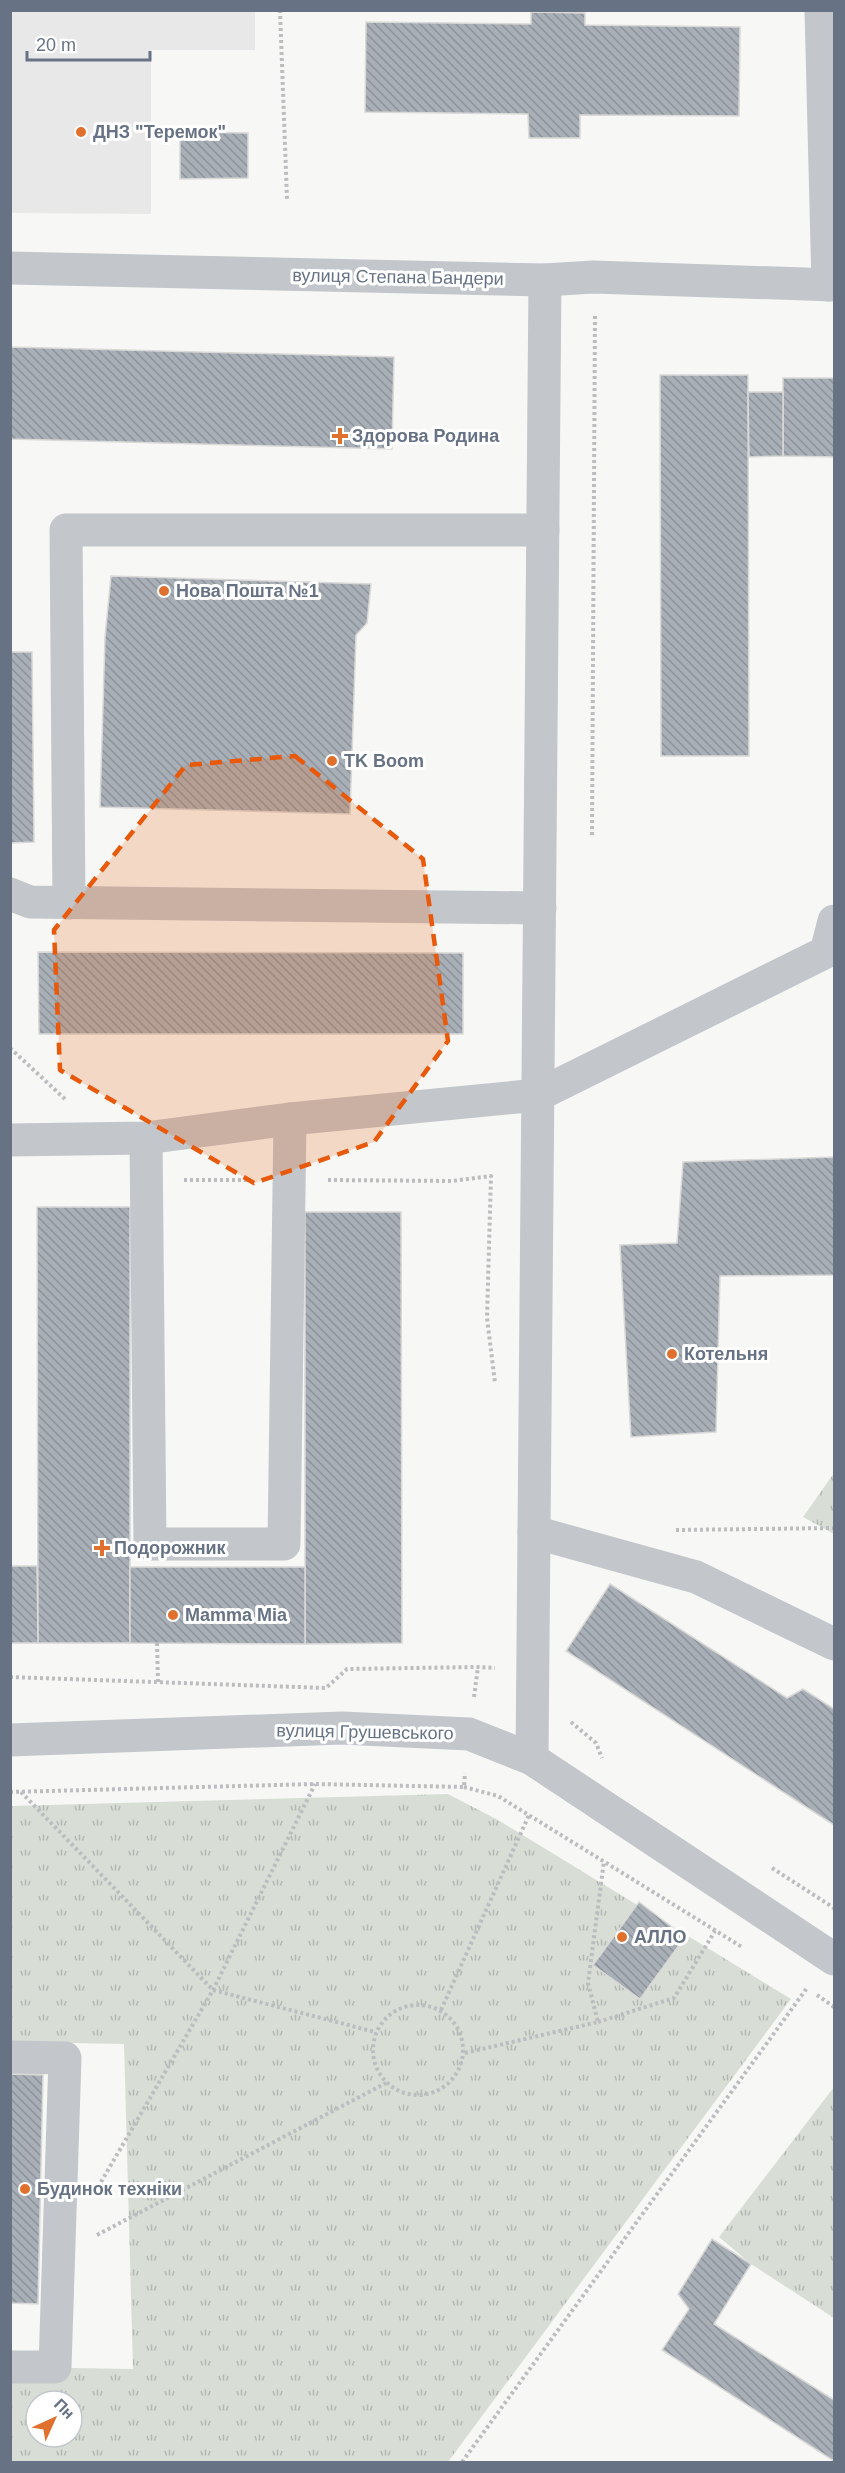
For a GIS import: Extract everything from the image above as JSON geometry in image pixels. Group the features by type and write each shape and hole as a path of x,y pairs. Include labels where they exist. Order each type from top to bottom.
{"street":[{"path":"821,10 831,285"},
{"name":"вулиця Степана Бандери","path":"10,268 545,280 593,277 831,285"},
{"path":"532,1759 545,280"},
{"path":"69,903 66,530 543,531"},
{"path":"10,894 30,902 540,908"},
{"path":"10,1140 146,1138 290,1119 538,1095 830,952 834,921"},
{"path":"146,1138 150,1544 284,1544 290,1119"},
{"path":"534,1532 696,1577 834,1644"},
{"name":"вулиця Грушевського","path":"10,1740 342,1728 469,1734 532,1759 834,1959"},
{"path":"10,2057 65,2058 55,2367 10,2367"}],"path":[{"path":"280,10 287,199"},
{"path":"592,835 596,352 593,277"},
{"path":"10,1048 32,1066 104,1138"},
{"path":"182,1180 452,1180 491,1176 487,1318 495,1388"},
{"path":"673,1530 834,1527"},
{"path":"158,1643 158,1682"},
{"path":"464,1787 478,1666"},
{"path":"100,2184 213,1989 315,1784"},
{"path":"10,1792 315,1784 464,1787 498,1796 748,1951"},
{"path":"20,1792 213,1989 375,2032"},
{"path":"441,2010 529,1815"},
{"path":"598,2022 588,1983 604,1861"},
{"path":"465,2054 598,2022 674,1998 715,1931"},
{"path":"798,1983 834,2007"},
{"path":"462,2463 807,1988"},
{"path":"423,2004 441,2010 459,2028 465,2054 456,2078 435,2093 409,2096 386,2084 373,2059 375,2032 387,2016 403,2006 423,2004"},
{"path":"59,2255 386,2084"}],"highlighted area":[{"path":"295,756 423,859 448,1041 374,1142 254,1183 60,1070 54,930 186,765"}],"shaded area":[{"name":"ДНЗ \"Теремок\"","path":"11,10 255,11 255,50 151,50 151,214 11,213"}],"green space":[{"path":"834,1473 834,1534 803,1517"},
{"path":"448,1794 498,1820 791,1999 448,2462 11,2462 11,2367 133,2369 124,2044 11,2042 10,1806"},
{"path":"834,2087 834,2318 751,2264 719,2237"}],"building":[{"path":"531,12 585,13 585,25 740,27 739,116 580,115 580,138 529,138 528,114 365,112 366,22 531,24"},
{"path":"180,132 248,133 248,178 180,179"},
{"path":"10,347 394,357 392,449 10,439"},
{"path":"660,375 748,375 749,756 661,756"},
{"path":"783,378 834,378 834,457 783,456"},
{"path":"748,392 783,392 783,456 749,457"},
{"path":"111,576 371,584 367,623 356,635 350,814 100,807 105,637"},
{"path":"10,652 32,652 34,842 10,843"},
{"path":"38,952 463,953 463,1034 39,1034"},
{"name":"Котельня","path":"834,1157 834,1275 720,1276 716,1432 631,1437 620,1245 677,1243 683,1162"},
{"path":"37,1207 130,1207 130,1643 38,1643"},
{"path":"305,1212 401,1212 402,1643 305,1644"},
{"path":"10,1566 37,1566 38,1643 10,1643"},
{"path":"130,1567 305,1567 305,1644 130,1643"},
{"path":"610,1584 787,1698 803,1689 834,1709 834,1825 566,1651"},
{"path":"639,1902 685,1937 640,1999 593,1965"},
{"name":"Будинок техніки","path":"10,2074 43,2075 38,2304 10,2303"},
{"path":"712,2239 751,2264 714,2324 834,2400 834,2461 662,2350 689,2309 678,2294"}],"place":[{"name":"ДНЗ \"Теремок\"","path":"81,132"},
{"name":"Здорова Родина","path":"340,436"},
{"name":"Нова Пошта №1","path":"164,591"},
{"name":"TK Boom","path":"332,761"},
{"name":"Котельня","path":"672,1354"},
{"name":"Подорожник","path":"102,1548"},
{"name":"Mamma Mia","path":"173,1615"},
{"name":"АЛЛО","path":"622,1937"},
{"name":"Будинок техніки","path":"25,2189"}]}
